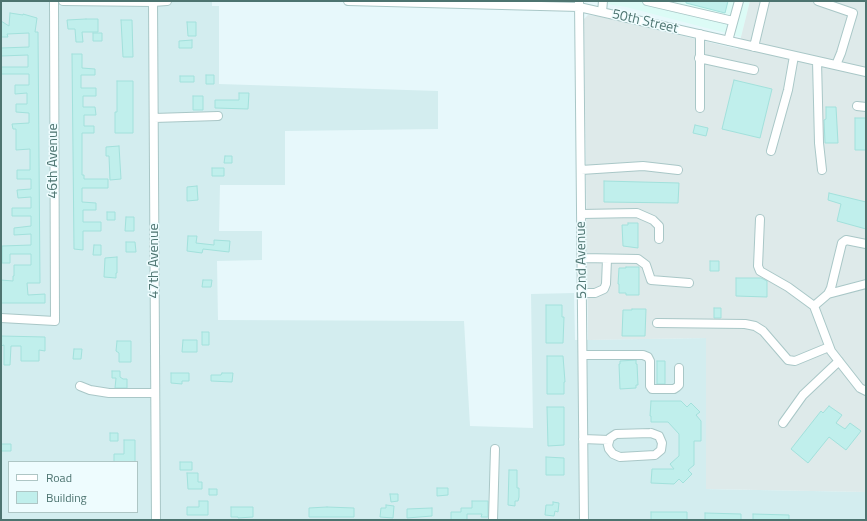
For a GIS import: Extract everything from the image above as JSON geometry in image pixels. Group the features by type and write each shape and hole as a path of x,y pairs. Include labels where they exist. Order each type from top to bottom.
{"street":[{"name":"46th Avenue","path":"1,318 55,321 54,1"},
{"path":"63,1 167,1"},
{"name":"50th Street","path":"348,1 579,4 602,12 866,72"},
{"path":"602,12 603,1"},
{"path":"647,1 733,21"},
{"path":"728,41 739,1"},
{"path":"754,47 765,1"},
{"path":"818,1 853,13 836,65"},
{"name":"47th Avenue","path":"153,2 156,520"},
{"name":"52nd Avenue","path":"579,4 584,520"},
{"path":"700,34 700,108"},
{"path":"771,151 788,90 794,56"},
{"path":"699,58 754,70"},
{"path":"817,61 819,143 822,170"},
{"path":"857,106 866,107"},
{"path":"154,118 218,116"},
{"path":"581,170 643,166 678,170"},
{"path":"581,214 637,213 653,220 659,226 659,239"},
{"path":"760,219 758,266 760,271 788,287 814,306 829,347 860,388 866,391"},
{"path":"814,306 828,294 831,288 842,243 846,240 866,244"},
{"path":"582,258 638,259 646,265 651,280 689,283"},
{"path":"582,293 595,293 604,289 606,284 607,259"},
{"path":"828,294 866,284"},
{"path":"657,323 745,324 755,326 763,331 788,360 795,361 829,347"},
{"path":"583,355 643,355 648,357 650,361 650,386 652,388 674,389 677,387 679,385 679,368"},
{"path":"783,423 803,395 839,361"},
{"path":"80,386 90,390 155,394"},
{"path":"584,439 609,440 616,434 651,433 659,436 662,447 655,456 620,457 610,452 608,445 609,440"},
{"path":"493,520 495,449"}],"shaded area":[{"path":"1,1 212,1 212,6 219,6 219,84 438,91 438,129 285,131 285,185 220,185 219,231 262,231 262,260 217,261 218,320 464,321 470,426 533,428 531,294 574,293 575,340 706,338 706,489 866,492 866,520 1,520"},
{"path":"588,1 750,1 741,37 626,7"},
{"path":"750,1 866,1 866,492 706,489 706,338 588,340 584,19 588,15 598,16 738,49"}],"building":[{"path":"686,1 728,1 725,13 686,3"},
{"path":"10,13 23,14 37,18 35,32 38,32 40,283 27,283 28,295 45,294 45,303 1,303 1,280 13,281 14,265 31,265 31,254 10,254 10,263 2,263 2,246 31,245 31,234 14,235 14,228 31,226 31,216 12,216 12,208 31,208 31,197 18,198 17,190 31,189 31,179 17,179 17,170 30,170 30,149 16,150 16,129 13,129 12,124 29,123 29,113 16,112 16,104 27,104 27,93 15,94 15,85 29,85 29,74 1,74 1,67 28,67 28,55 1,56 1,48 29,47 29,33 7,34 8,37 1,37 1,21 9,26"},
{"path":"98,19 98,32 82,32 83,42 76,42 75,29 68,29 67,20"},
{"path":"121,20 132,20 133,57 123,57"},
{"path":"187,22 196,22 196,36 188,36"},
{"path":"93,33 102,33 102,41 93,41"},
{"path":"192,40 192,48 179,48 179,41"},
{"path":"72,54 82,54 82,68 95,69 95,75 81,75 81,88 96,88 96,96 83,96 83,107 95,107 96,115 84,115 84,126 94,126 94,133 82,133 82,175 84,175 84,179 108,179 108,188 82,188 82,202 96,203 96,210 83,210 83,222 101,222 101,231 83,231 83,250 74,249"},
{"path":"206,75 214,75 214,84 206,84"},
{"path":"180,76 194,76 194,82 180,82"},
{"path":"734,80 772,89 760,138 722,129"},
{"path":"117,81 133,81 133,133 115,133"},
{"path":"239,93 249,93 248,109 215,108 215,100 239,100"},
{"path":"193,96 203,96 203,110 193,110"},
{"path":"826,107 836,107 838,143 825,143 824,120 826,119"},
{"path":"855,118 866,118 866,150 855,150"},
{"path":"695,125 708,128 706,136 693,133"},
{"path":"119,146 121,179 110,180 109,156 106,156 106,147"},
{"path":"225,156 232,156 232,163 224,163"},
{"path":"212,168 224,168 224,176 212,176"},
{"path":"604,181 679,183 678,203 604,202"},
{"path":"197,186 198,200 187,201 187,187"},
{"path":"829,193 866,202 866,229 837,221 841,204 828,200"},
{"path":"107,212 115,212 115,220 107,220"},
{"path":"126,217 134,217 134,231 125,231"},
{"path":"628,223 638,223 638,248 623,246 622,225 628,225"},
{"path":"188,236 197,236 196,243 214,245 214,240 230,241 229,252 203,249 202,253 187,251"},
{"path":"126,242 135,242 136,252 126,252"},
{"path":"94,245 101,245 101,255 93,255"},
{"path":"117,257 116,278 104,277 105,258"},
{"path":"710,261 719,261 719,271 710,271"},
{"path":"639,267 639,295 626,295 626,293 619,293 619,268"},
{"path":"736,278 761,278 767,281 767,297 736,296"},
{"path":"203,280 212,280 211,287 202,287"},
{"path":"546,305 562,305 562,317 564,317 563,343 546,343"},
{"path":"714,308 721,308 721,318 714,318"},
{"path":"646,309 645,336 622,336 623,310"},
{"path":"202,332 209,332 209,345 202,345"},
{"path":"1,336 45,337 45,351 39,350 39,361 21,361 21,346 11,346 10,365 4,365 4,345 1,346"},
{"path":"183,340 197,340 197,352 182,352"},
{"path":"117,341 131,341 131,362 119,362 119,353 116,351"},
{"path":"74,349 82,349 81,359 73,359"},
{"path":"547,356 563,356 565,382 564,394 547,394"},
{"path":"636,360 638,385 636,385 636,388 620,389 620,361"},
{"path":"657,361 665,361 665,384 657,384"},
{"path":"112,371 120,371 120,377 127,379 127,388 115,388 116,378 112,378"},
{"path":"171,373 189,373 189,381 182,381 182,384 171,383"},
{"path":"222,373 233,373 232,382 211,381 211,375 221,375"},
{"path":"651,401 681,401 687,407 691,403 700,412 696,415 701,421 701,441 694,441 694,465 688,470 692,474 683,483 679,479 674,484 651,483 652,469 674,469 670,464 679,456 679,434 668,422 651,422"},
{"path":"829,406 842,415 836,423 845,429 850,423 861,431 846,450 829,437 808,463 791,449 821,411 823,413"},
{"path":"547,407 564,407 564,445 548,446"},
{"path":"110,433 118,433 118,441 110,441"},
{"path":"124,440 135,440 135,461 114,461 114,454 124,454"},
{"path":"1,444 11,444 11,451 1,451"},
{"path":"546,457 564,458 564,475 546,475"},
{"path":"180,462 192,462 192,470 180,470"},
{"path":"509,470 517,470 517,488 519,488 519,497 518,501 515,501 515,506 508,505"},
{"path":"187,473 198,473 198,482 202,482 202,489 188,489"},
{"path":"437,488 448,488 448,495 437,496"},
{"path":"209,489 217,489 217,495 209,495"},
{"path":"390,494 398,494 398,501 391,502"},
{"path":"199,501 208,501 208,515 187,515 187,507 199,507"},
{"path":"472,501 488,501 488,517 481,517 482,514 467,514 467,520 451,520 451,512 461,512 461,508 472,508"},
{"path":"553,502 559,503 558,512 555,511 554,516 545,515 546,505 553,505"},
{"path":"386,505 394,506 393,518 380,517 381,508 386,508"},
{"path":"231,507 253,507 253,517 231,517"},
{"path":"309,508 354,508 354,517 309,517"},
{"path":"432,508 432,516 407,518 407,509"},
{"path":"651,512 687,512 687,520 651,520"},
{"path":"705,513 741,514 741,520 705,520"},
{"path":"753,514 789,515 789,520 753,520"}]}
